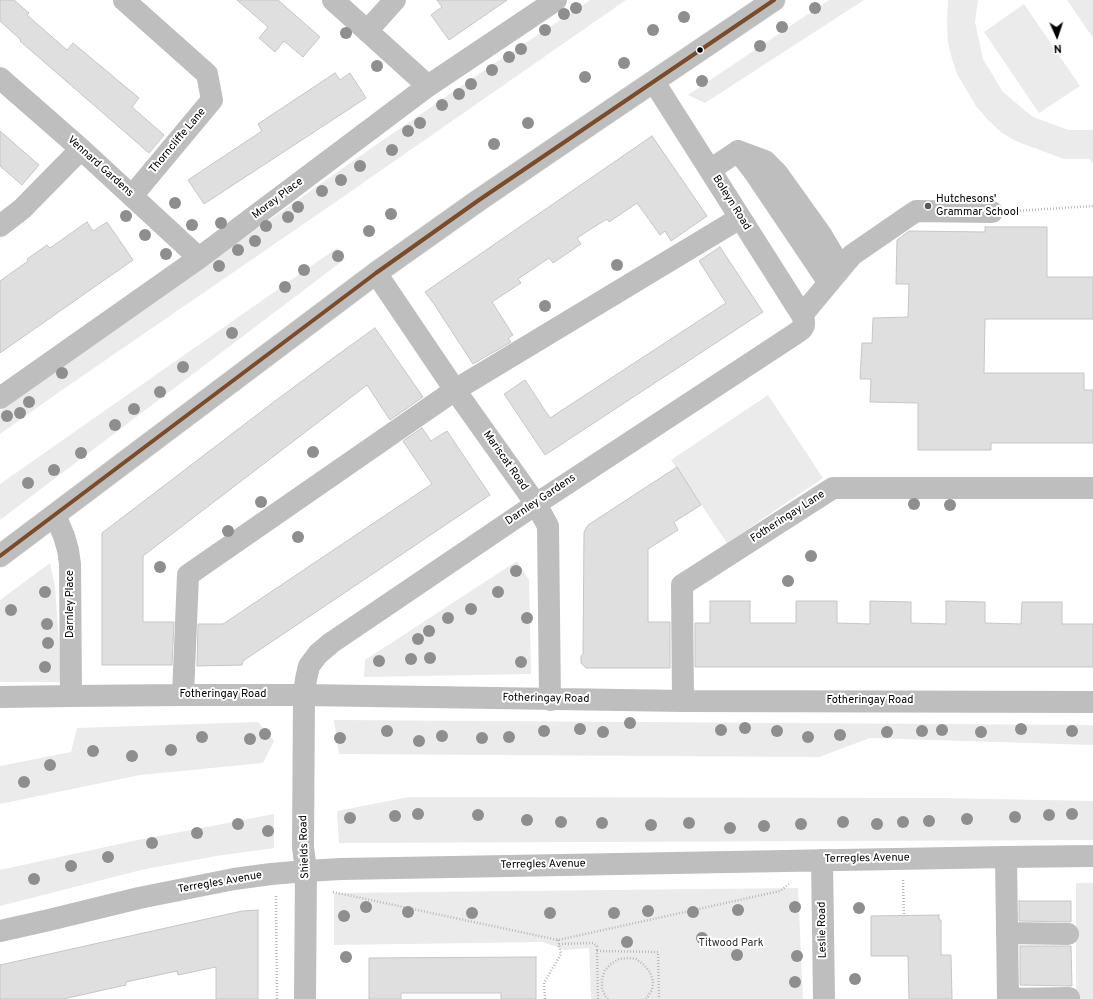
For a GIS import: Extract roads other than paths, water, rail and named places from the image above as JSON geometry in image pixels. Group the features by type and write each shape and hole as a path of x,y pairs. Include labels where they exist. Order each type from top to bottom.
{"street":[{"name":"Thorncliffe Lane","path":"124,0 207,74 212,100 132,196"},
{"path":"333,0 428,86"},
{"path":"368,31 395,0"},
{"name":"Moray Place","path":"0,398 199,258 428,86 556,0"},
{"path":"0,556 376,273 505,182 774,0"},
{"name":"Vennard Gardens","path":"0,78 81,149 199,258"},
{"name":"Boleyn Road","path":"654,82 803,320"},
{"path":"0,226 22,210 81,149"},
{"path":"710,170 738,151 765,161 776,173 822,236 835,276"},
{"name":"Darnley Gardens","path":"304,695 309,666 318,654 331,643 536,504 802,329 803,320 852,255 916,211 992,212"},
{"path":"184,695 188,575 455,390 740,218"},
{"name":"Mariscat Road","path":"376,273 455,390 536,504 548,526 550,700"},
{"name":"Fotheringay Lane","path":"683,701 682,586 832,488 1093,488"},
{"name":"Darnley Place","path":"55,515 64,536 70,564 71,696"},
{"name":"Fotheringay Road","path":"0,698 71,696 304,695 550,700 1093,702"},
{"name":"Shields Road","path":"304,695 303,847 306,871 305,999"},
{"name":"Terregles Avenue","path":"0,931 154,895 241,878 306,871 1093,856"},
{"path":"1006,857 1008,999 1069,998"},
{"name":"Leslie Road","path":"822,860 824,999"},
{"path":"1007,933 1068,934"}],"place":[{"name":"Hutchesons' Grammar School","path":"928,206"}],"park label":[{"name":"Titwood Park","path":"731,944"}]}
